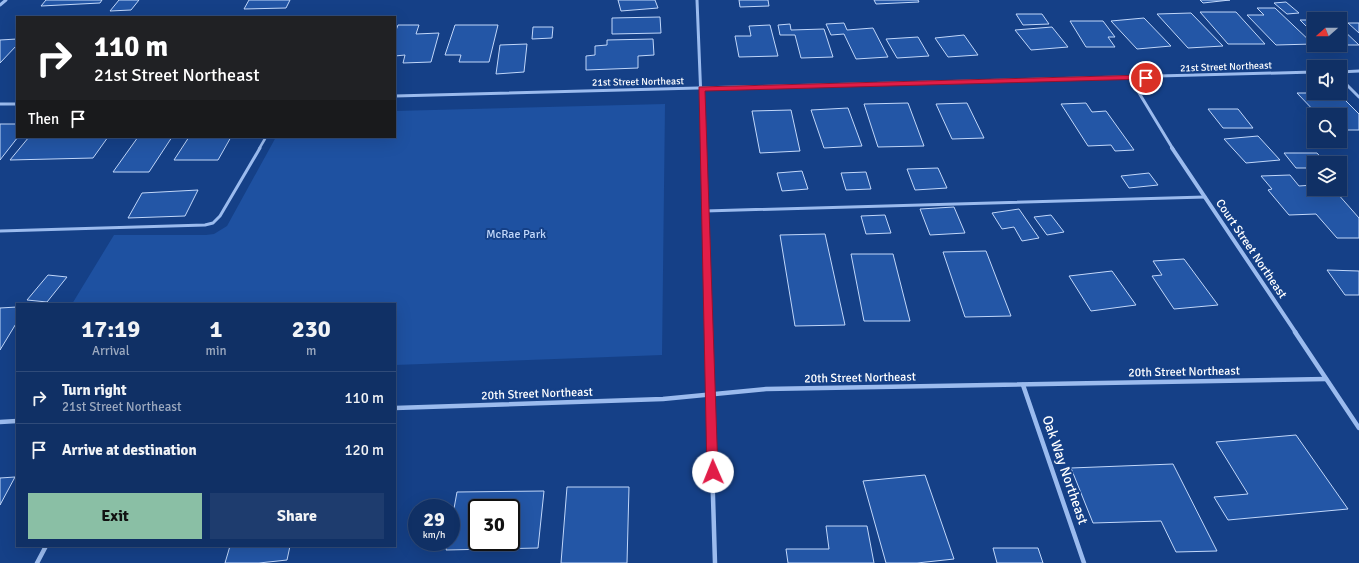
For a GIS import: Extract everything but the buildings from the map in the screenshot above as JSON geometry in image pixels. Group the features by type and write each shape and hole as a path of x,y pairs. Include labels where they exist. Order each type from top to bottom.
{"street":[{"path":"0,5 6,0"},
{"path":"697,0 702,88 715,563"},
{"path":"1347,72 1359,71"},
{"name":"21st Street Northeast","path":"396,96 1307,72"},
{"name":"Court Street Northeast","path":"1130,78 1172,147 1359,428"},
{"path":"1347,85 1359,97"},
{"path":"0,104 16,104"},
{"name":"20th Street Northeast","path":"396,408 663,399 711,396 766,389 1326,379"},
{"name":"Oak Way Northeast","path":"1023,385 1084,563"},
{"path":"0,422 16,421"},
{"path":"37,563 45,547"}],"lane":[{"path":"0,231 195,226 213,222 220,216 265,138"},
{"path":"705,211 1205,197"}],"green space":[{"name":"McRae Park","path":"665,104 662,355 396,365 396,303 73,303 114,235 206,235 214,234 227,226 275,138 396,138 396,111"}],"route":[{"path":"713,472 702,88 1146,78"}]}
